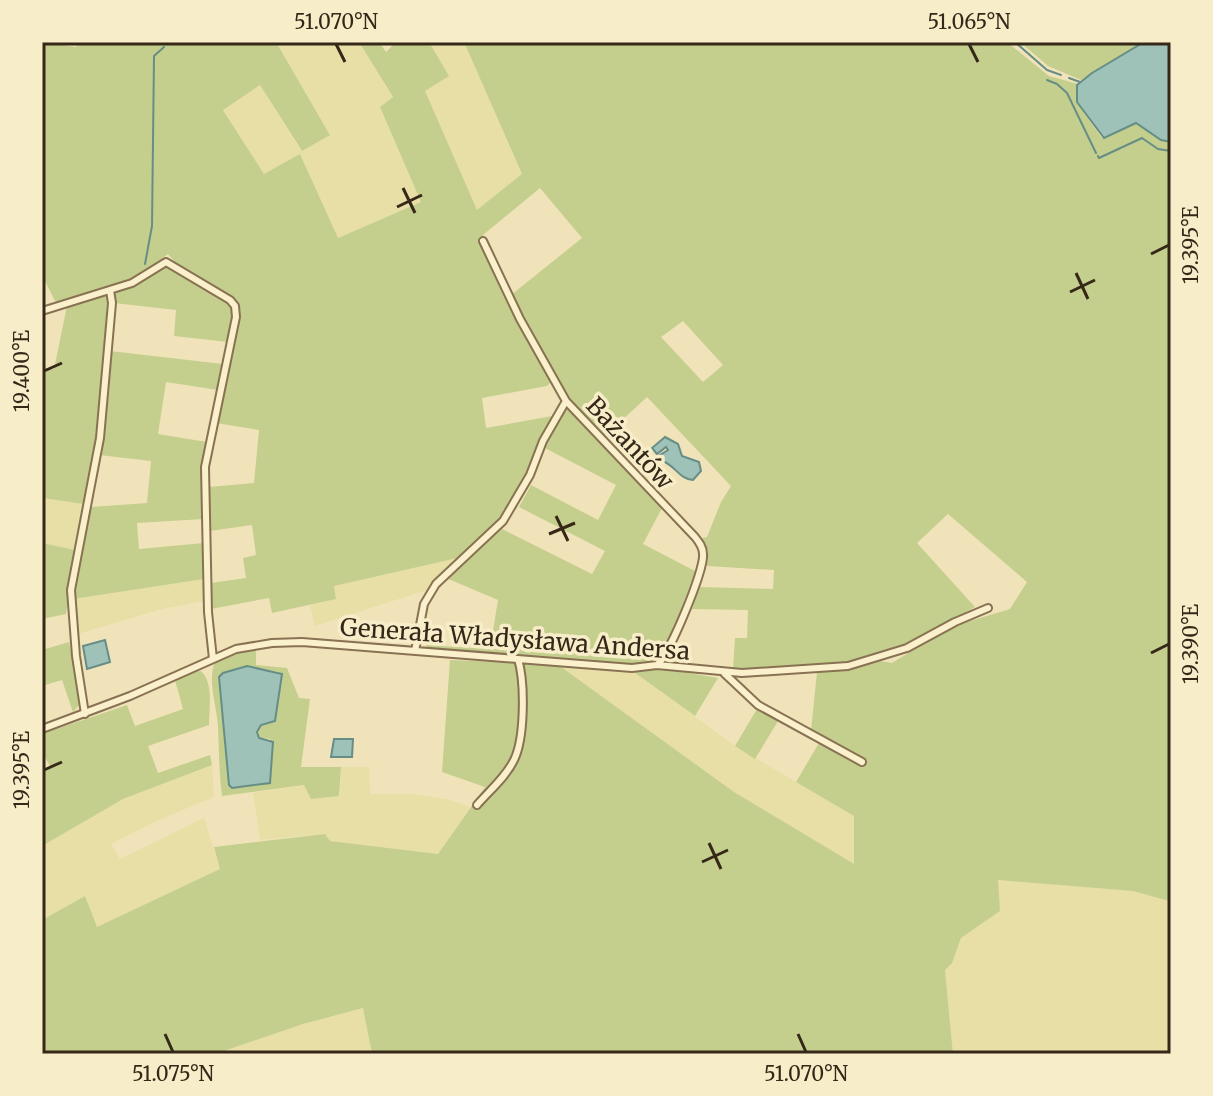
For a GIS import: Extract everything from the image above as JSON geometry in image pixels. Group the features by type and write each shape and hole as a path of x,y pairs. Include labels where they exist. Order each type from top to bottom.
{"street":[{"name":"Bażantów","path":"483,241 520,319 566,401 695,537 703,551 702,566 670,648 657,665"},
{"path":"42,311 139,280 166,262 230,300 236,309 205,467 208,612 213,659"},
{"path":"85,714 76,656 71,590 100,438 112,303 110,290"},
{"path":"415,651 424,604 436,584 503,521 530,475 543,441 566,401"},
{"name":"Generała Władysława Andersa","path":"42,729 243,647 283,642 632,668 657,665 724,673 822,670 859,664 907,648 988,608"},
{"path":"477,805 510,767 517,754 523,692 518,659"},
{"path":"724,673 758,705 862,762"}],"shaded area":[{"path":"276,42 359,42 393,98 380,107 421,202 337,238 301,155 264,174 223,109 260,85 301,151 330,134"},
{"path":"429,42 464,42 522,175 477,210 424,90 449,76"},
{"path":"42,498 84,504 75,550 42,543"},
{"path":"462,557 430,589 315,626 310,605 336,599 334,586"},
{"path":"204,579 204,601 162,609 78,634 73,599"},
{"path":"557,664 631,670 735,746 854,816 854,865 734,792"},
{"path":"212,765 214,797 111,844 120,859 204,818 220,869 96,928 85,896 42,920 42,846 123,799"},
{"path":"341,767 369,767 370,794 415,794 451,800 470,807 438,854 330,841 324,834 260,840 253,793 305,785 340,796"},
{"path":"997,880 1133,891 1169,901 1171,1054 953,1054 945,970 952,962 961,938 1000,911"},
{"path":"364,1008 373,1053 215,1054 303,1024"}],"green space":[{"path":"42,42 76,47 78,42 276,42 330,135 302,151 260,85 223,110 264,174 300,154 338,238 421,202 380,107 393,97 359,42 379,42 386,52 396,42 429,42 449,76 425,91 477,210 522,174 464,42 1007,42 1049,76 1078,84 1082,110 1101,137 1135,123 1161,140 1171,142 1171,907 1169,901 1133,891 998,880 1000,911 961,938 952,963 945,970 953,1054 368,1054 372,1053 363,1008 303,1024 215,1054 42,1054 42,920 85,896 97,927 220,869 214,847 325,834 330,841 438,854 485,787 442,772 450,660 557,664 734,792 854,864 854,816 796,782 819,743 859,763 811,731 817,672 880,661 892,663 953,626 1010,609 1027,582 948,514 917,543 975,607 897,651 836,666 733,670 735,638 747,638 748,610 692,609 700,587 773,589 774,570 707,566 708,552 702,538 707,537 731,486 647,397 603,435 578,410 555,378 547,386 482,398 486,428 552,416 513,502 490,531 462,557 334,586 336,599 272,613 269,598 211,609 211,583 246,578 243,558 256,555 252,525 210,531 209,487 254,483 259,430 216,423 238,309 181,269 168,254 139,277 65,301 55,301 42,275","holes":["540,188 582,238 511,295 483,235","683,321 723,365 703,382 661,337"]},
{"path":"1020,42 1144,42 1081,80 1048,66"},
{"path":"163,267 172,267 230,302 234,311 228,342 174,336 176,310 114,303 115,292 146,279"},
{"path":"104,295 110,302 96,445 84,504 42,498 42,368 54,369 67,306"},
{"path":"110,351 223,364 218,390 166,382 158,434 207,442 204,519 137,523 139,549 204,543 204,579 73,599 91,507 147,503 151,461 99,455"},
{"path":"567,409 662,508 643,544 695,571 668,647 655,663 642,666 427,647 490,649 498,600 446,578 502,529 592,574 605,551 519,507 531,485 598,520 616,485 543,447 560,414"},
{"path":"42,543 75,550 66,614 42,619"},
{"path":"69,642 79,697 79,705 73,712 62,680 42,686 42,650"},
{"path":"256,649 256,665 287,668 299,698 310,699 301,767 341,767 339,796 311,799 304,785 222,796 212,672 214,664 243,651","holes":["247,666 279,672 275,721 258,727 259,738 271,739 229,785 226,739"]},
{"path":"660,668 718,678 695,716 631,670"},
{"path":"201,671 208,682 209,725 148,746 158,773 210,755 212,765 123,799 42,846 42,771 50,766 42,752 42,734 127,705 135,726 183,709 175,680"},
{"path":"757,709 778,721 755,759 735,746"}],"water":[{"path":"1144,42 1171,42 1171,142 1161,140 1136,123 1104,138 1077,102 1077,85"},
{"path":"665,437 678,444 682,456 699,462 701,471 693,480 661,460 660,455 668,450 666,447 657,454 652,448"},
{"path":"105,640 110,662 87,669 83,646"},
{"path":"247,666 282,674 275,721 261,725 257,732 259,738 273,742 270,783 232,788 229,785 219,677"},
{"path":"334,739 353,739 352,757 331,757"}],"waterway":[{"path":"1015,42 1047,70 1061,75"},
{"path":"145,264 152,226 154,56 164,47"},
{"path":"1069,78 1080,82"},
{"path":"1047,80 1067,93 1096,153"},
{"path":"1098,156 1142,138 1158,149 1171,151"}]}
